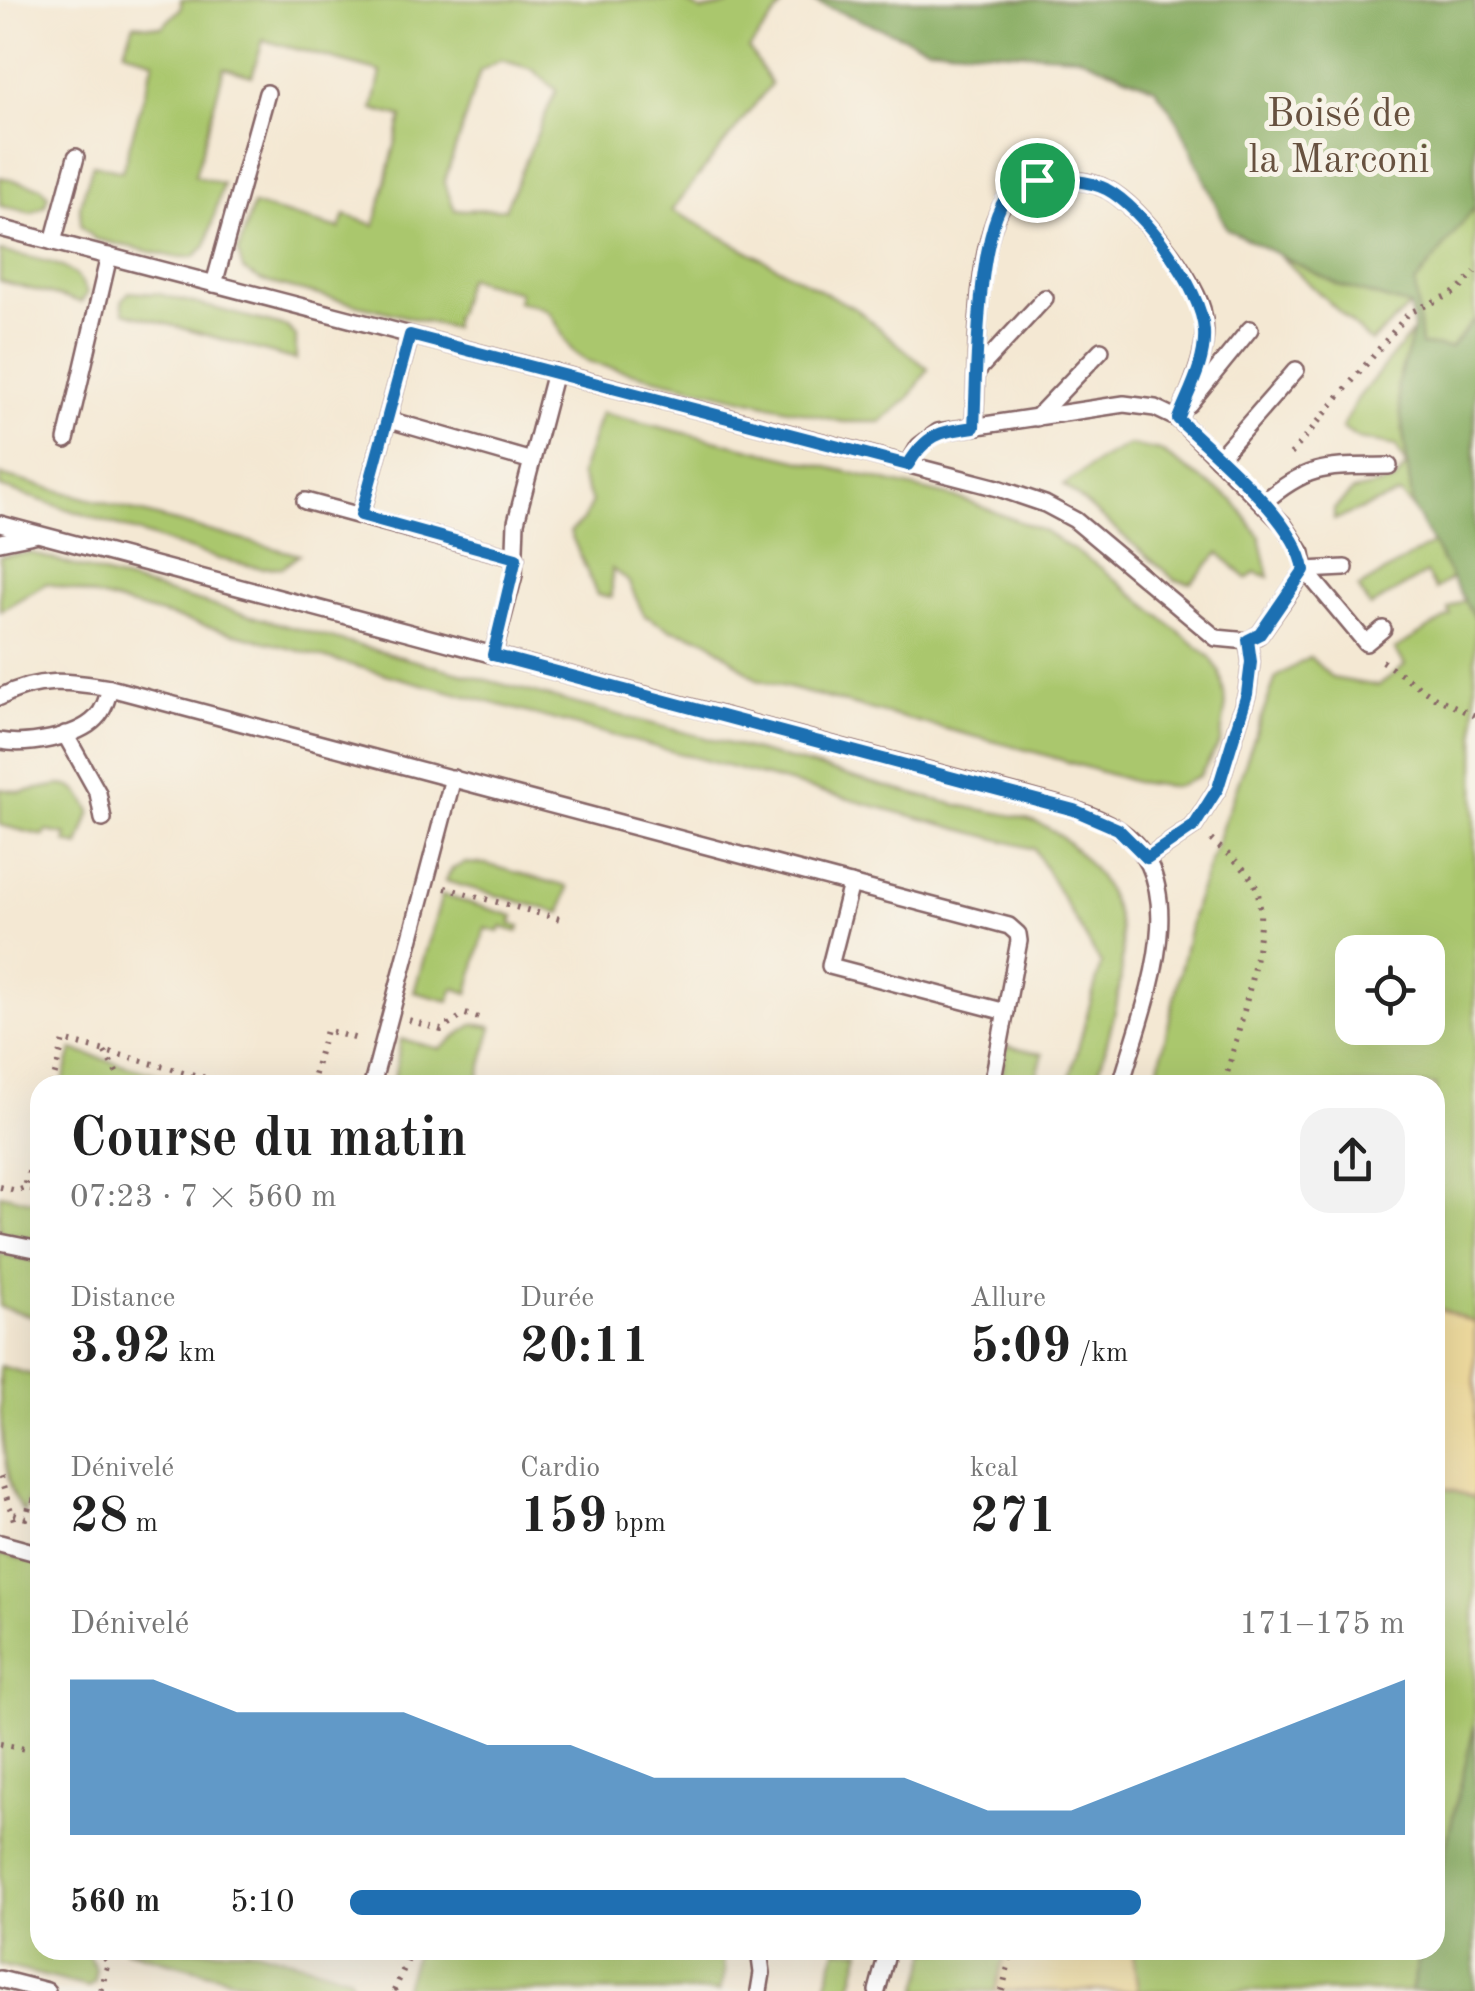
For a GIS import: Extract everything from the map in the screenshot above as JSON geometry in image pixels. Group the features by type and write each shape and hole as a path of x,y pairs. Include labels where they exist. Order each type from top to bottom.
{"lane":[{"path":"214,284 267,93"},
{"path":"54,242 76,157"},
{"path":"974,427 984,274 995,219 1015,188 1037,180 1075,180 1102,187 1125,201 1184,273 1202,309 1204,335 1199,369 1178,419"},
{"path":"0,228 998,488 1045,504 1074,520 1216,638 1248,640 1260,634 1304,570"},
{"path":"66,440 110,256"},
{"path":"978,370 1045,298"},
{"path":"1178,419 1250,329"},
{"path":"361,515 410,335"},
{"path":"1036,418 1101,350"},
{"path":"1218,459 1296,370"},
{"path":"493,655 516,558 516,522 555,372"},
{"path":"908,465 919,446 938,432 1124,404 1155,408 1178,419 1283,524 1302,553 1304,570 1366,642 1384,628"},
{"path":"389,420 532,461"},
{"path":"1260,500 1323,467 1388,466"},
{"path":"305,501 516,558"},
{"path":"0,524 1074,810 1118,829 1147,858 1159,886 1162,909 1156,952 1124,1075"},
{"path":"0,542 38,534"},
{"path":"1304,570 1345,568"},
{"path":"1147,858 1194,826 1218,788 1247,694 1251,662 1248,640"},
{"path":"0,697 39,681 72,681 110,688 1014,930 1019,941 994,1075"},
{"path":"0,741 26,742 66,734 96,718 110,688"},
{"path":"66,734 98,793 102,819"},
{"path":"375,1075 453,778"},
{"path":"851,884 830,966 1006,1012"},
{"path":"0,1242 30,1248"},
{"path":"4,1544 30,1551"},
{"path":"759,1960 759,1991"},
{"path":"877,1991 885,1960"},
{"path":"0,1978 47,1991"}],"path":[{"path":"1260,500 1409,313 1458,291 1475,272"},
{"path":"1366,642 1384,664 1475,716"},
{"path":"1194,826 1254,882 1261,904 1258,942 1226,1075"},
{"path":"427,882 560,919"},
{"path":"391,1015 441,1030 465,1014 482,1019"},
{"path":"55,1075 64,1040 195,1075"},
{"path":"105,1051 118,1075"},
{"path":"26,1187 30,1171"},
{"path":"0,1187 17,1191 30,1186"},
{"path":"26,1187 30,1188"},
{"path":"0,1476 15,1522 4,1544"},
{"path":"14,1514 26,1518 30,1504"},
{"path":"0,1744 30,1750"},
{"path":"101,1991 106,1960"},
{"path":"394,1991 408,1960"},
{"path":"1002,1991 1010,1960"}],"green space":[{"path":"181,0 683,0 701,11 729,5 733,0 787,0 749,49 771,84 672,210 859,311 928,369 909,398 881,422 843,422 591,363 573,351 548,312 518,302 519,292 467,278 452,328 262,281 243,270 238,252 253,205 340,229 345,215 375,225 402,117 373,109 381,72 263,40 252,76 224,68 195,176 223,184 206,246 194,257 174,257 95,239 81,227 80,206 93,164 122,171 154,61 124,50 134,24 162,27 181,8","holes":["501,60 532,69 556,90 505,209 455,210 444,183 480,71"]},
{"name":"Boisé de la Marconi","path":"810,0 1475,0 1475,207 1415,284 1421,345 1450,348 1475,319 1475,620 1413,508 1397,385 1413,331 1410,306 1341,286 1227,229 1178,121 1155,88 1077,56 928,47"},
{"path":"0,177 41,187 48,195 45,206 32,213 0,206"},
{"path":"1475,207 1475,319 1450,348 1421,345 1415,284"},
{"path":"0,251 63,268 74,274 87,294 81,302 0,281"},
{"path":"1280,256 1341,286 1410,306 1371,342"},
{"path":"129,292 159,294 287,327 296,336 296,360 124,312 122,301"},
{"path":"1413,331 1397,385 1413,508 1400,494 1334,520 1334,509 1353,491 1394,482 1406,466 1396,446 1358,439 1342,428 1358,398"},
{"path":"601,413 961,499 1044,531 1100,567 1210,657 1220,672 1226,704 1220,743 1199,776 1175,787 1135,782 758,680 706,639 669,629 644,615 628,581 612,569 612,597 597,595 570,532 583,520 592,502 580,475"},
{"path":"1129,445 1160,451 1234,501 1260,537 1269,577 1255,572 1247,579 1219,553 1191,583 1175,580 1064,485"},
{"path":"0,475 299,555 283,567 261,568 219,559 0,487"},
{"path":"1433,543 1452,578 1436,589 1426,573 1370,607 1358,588"},
{"path":"31,553 914,794 1016,816 1050,829 1089,864 1108,893 1119,922 1120,984 1098,1075 1071,1075 1101,964 1034,849 47,583 0,611 0,556"},
{"path":"1464,600 1475,620 1475,1323 1445,1311 1445,1075 1157,1075 1195,903 1276,677 1310,657 1332,678 1378,686 1405,665 1395,649 1451,615 1448,609"},
{"path":"60,785 76,790 91,811 79,846 65,842 67,835 46,831 44,836 0,825 0,789 21,792"},
{"path":"465,863 486,864 568,887 561,913 445,881 452,869"},
{"path":"442,895 514,916 511,924 520,926 518,932 502,927 499,932 485,928 468,993 454,988 449,1001 414,992"},
{"path":"473,1024 492,1027 480,1075 395,1075 401,1039 440,1049"},
{"path":"1007,1046 1043,1054 1037,1075 1002,1075"},
{"path":"72,1050 158,1075 65,1075"},
{"path":"0,1194 30,1201 30,1238 0,1232"},
{"path":"0,1253 30,1260 30,1315 0,1307"},
{"path":"0,1366 30,1374 30,1493 24,1513 10,1484 1,1423"},
{"path":"1445,1488 1475,1498 1475,1724 1445,1850"},
{"path":"0,1553 30,1561 30,1960 91,1960 96,1969 95,1981 88,1987 0,1965"},
{"path":"1475,1724 1475,1991 1411,1991 1419,1960 1445,1960 1445,1850"},
{"path":"161,1960 291,1960 349,1976 353,1991 277,1991"},
{"path":"413,1960 722,1960 725,1973 720,1991 404,1991"},
{"path":"833,1960 858,1960 850,1991 825,1991"},
{"path":"926,1960 1003,1960 995,1991 918,1991"},
{"path":"1133,1960 1419,1960 1411,1991 1138,1991"}],"sand":[{"path":"1445,1311 1475,1323 1475,1498 1445,1488"},
{"path":"1003,1960 1133,1960 1138,1991 995,1991"}],"route":[{"path":"1037,180 1075,180 1102,187 1125,201 1184,273 1202,309 1204,335 1199,369 1178,419 1283,524 1302,553 1304,570 1260,634 1248,640 1251,662 1247,694 1218,788 1194,826 1147,858 1118,829 1074,810 493,655 516,558 361,515 410,335 908,465 919,446 938,432 974,427 988,241 995,219 1015,188 1037,180"}]}
